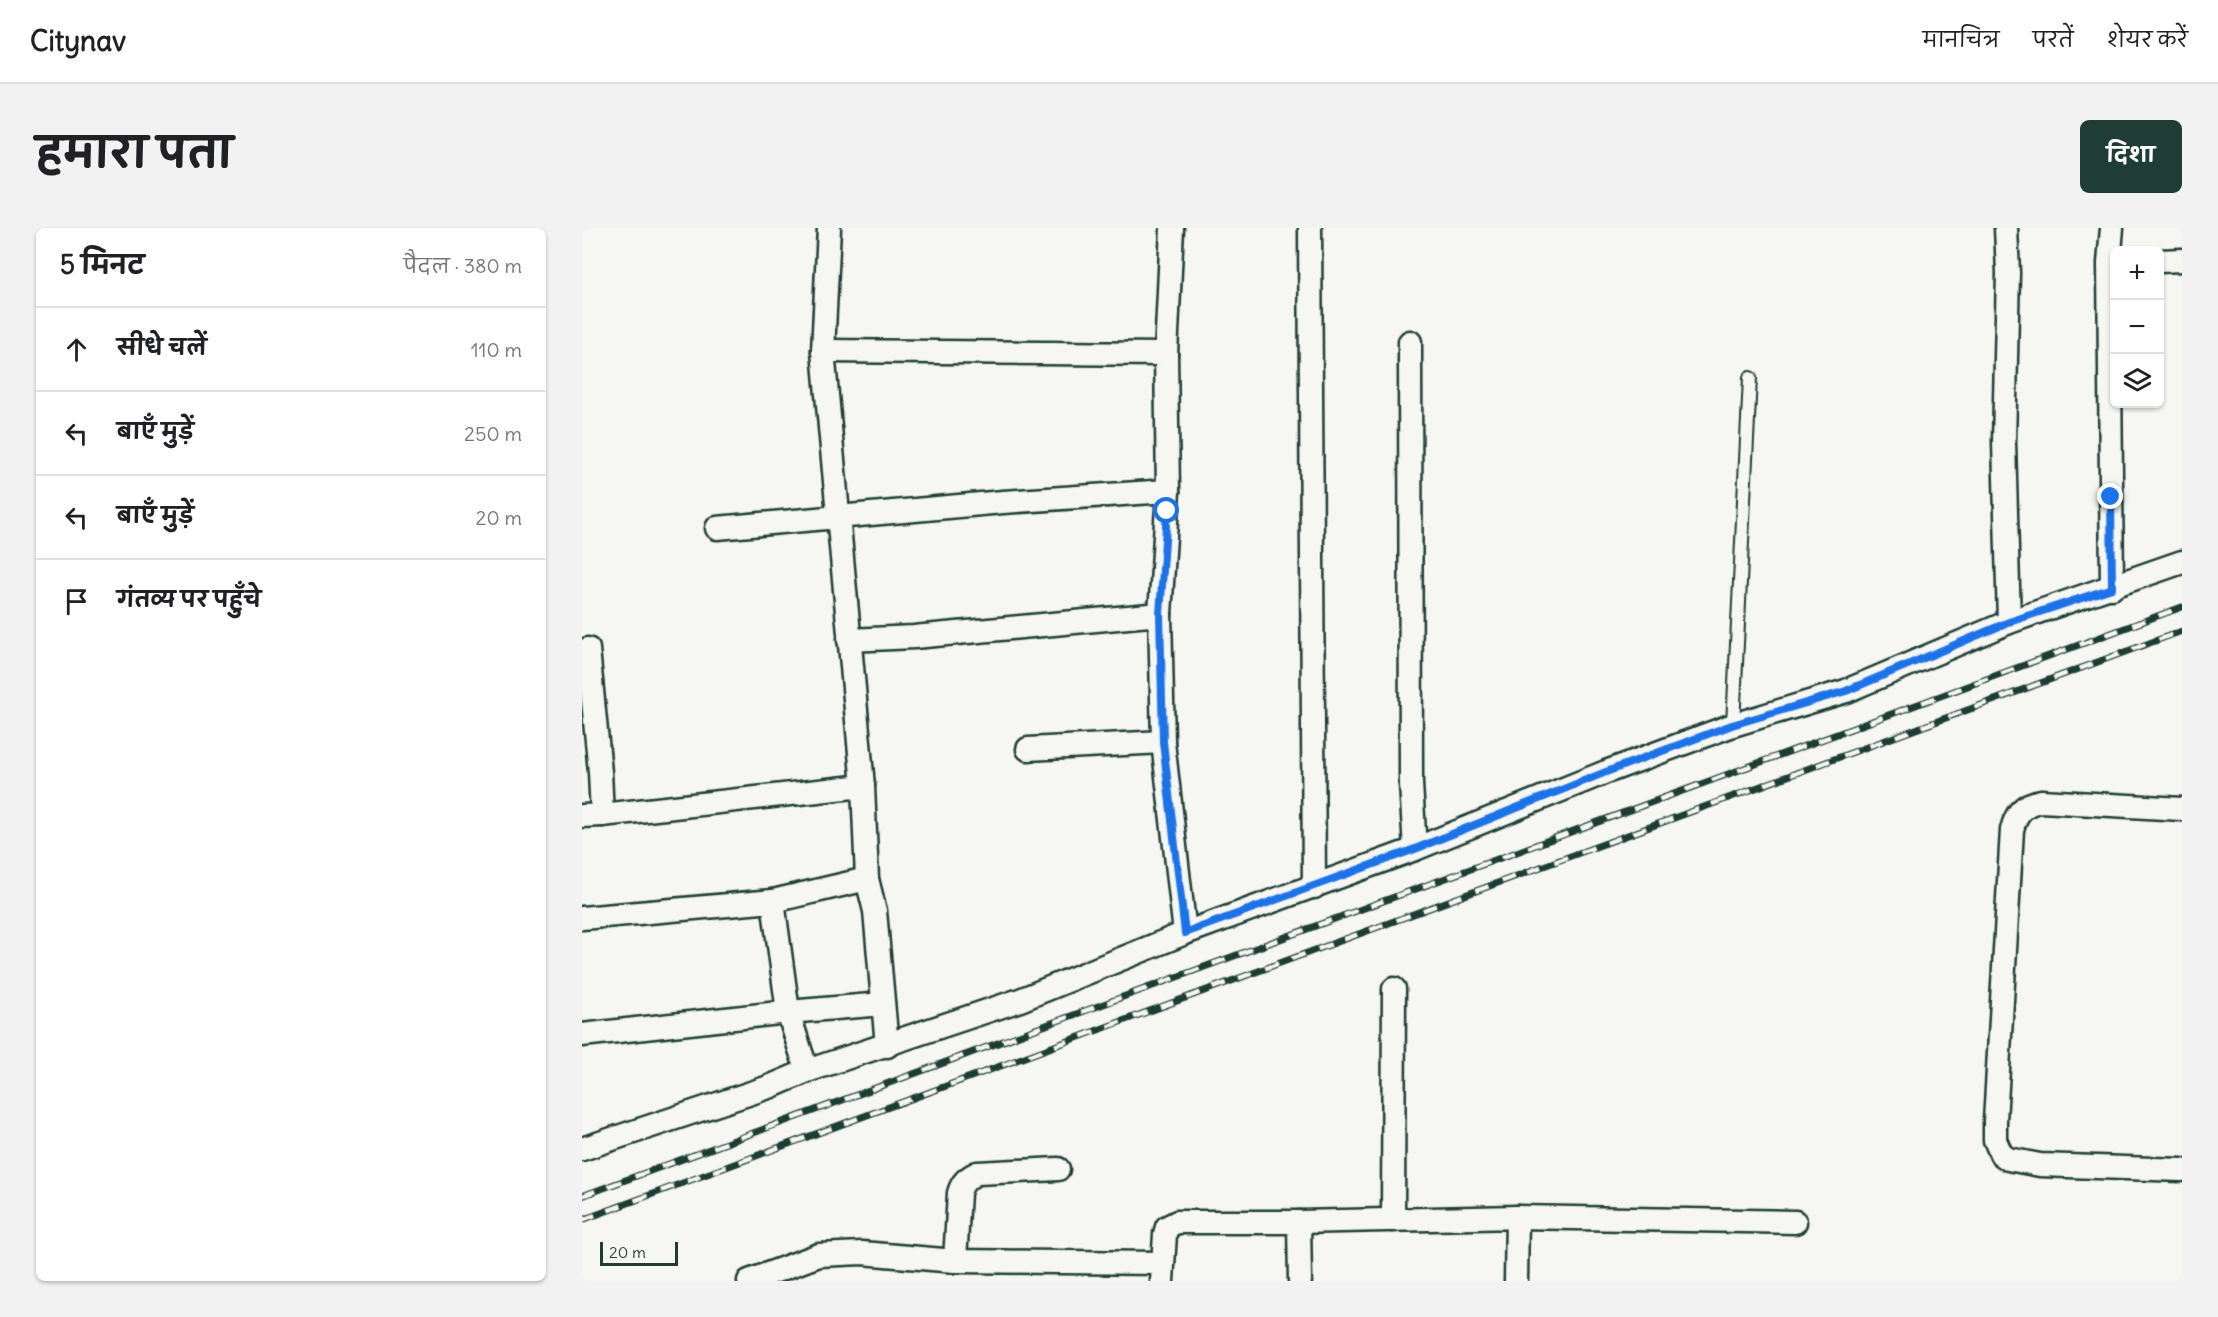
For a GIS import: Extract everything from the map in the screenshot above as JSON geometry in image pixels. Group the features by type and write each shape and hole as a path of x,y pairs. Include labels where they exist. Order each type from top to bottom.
{"street":[{"path":"830,228 823,351 863,786 867,879 875,911 886,1046"},
{"path":"1172,228 1166,354 1168,491 1160,614 1163,742 1185,933"},
{"path":"1310,228 1314,887"},
{"path":"2006,228 2008,273 2004,442 2009,622"},
{"path":"2112,228 2112,246"},
{"path":"2164,261 2182,260"},
{"path":"2112,300 2112,588"},
{"path":"1410,342 1411,772 1415,849"},
{"path":"823,351 1166,354"},
{"path":"717,528 1003,502 1168,491"},
{"path":"582,1149 1020,1000 1185,933 1415,849 1606,772 1732,725 1846,691 2009,622 2182,562"},
{"path":"849,640 914,637 1160,614"},
{"path":"588,649 600,772 592,816 863,786"},
{"path":"1028,749 1163,742"},
{"path":"2182,809 2041,801 2031,802 2015,817 2012,830 1995,1121 1995,1140 2001,1154 2008,1159 2040,1165 2182,1170"},
{"path":"582,918 773,901 867,879"},
{"path":"773,901 788,1012 807,1071"},
{"path":"1393,1220 1394,988"},
{"path":"582,1035 883,1004"},
{"path":"955,1261 958,1192 966,1179 977,1173 1058,1169"},
{"path":"1516,1281 1517,1217"},
{"path":"749,1281 819,1255 862,1253 955,1261 1162,1272 1167,1227 1178,1222 1517,1217 1795,1222"},
{"path":"1299,1222 1300,1281"}],"lane":[{"path":"1732,725 1750,378"}],"railway":[{"path":"582,1196 2182,607"},
{"path":"582,1220 2182,631"}],"route":[{"path":"1167,511 1160,614 1163,742 1185,933 1415,849 1606,772 1732,725 1846,691 2009,622 2112,588 2111,497"}]}
